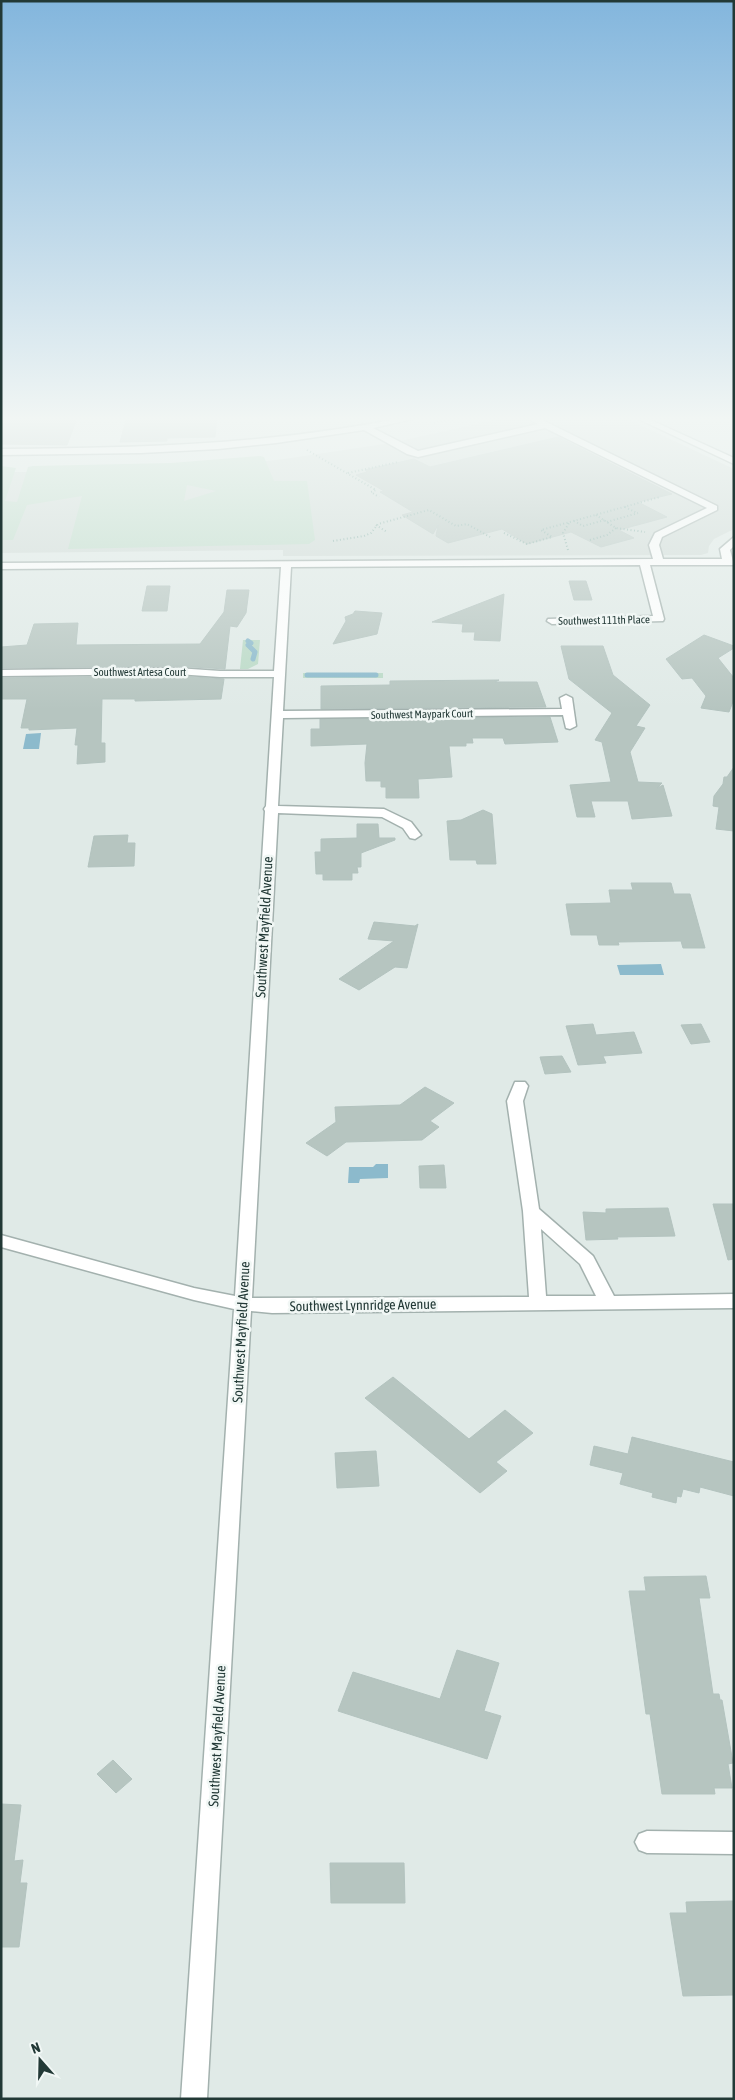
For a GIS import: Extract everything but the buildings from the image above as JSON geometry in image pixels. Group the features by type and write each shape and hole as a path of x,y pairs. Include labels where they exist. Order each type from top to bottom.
{"street":[{"path":"659,562 653,546 654,540 658,535 702,514"},
{"path":"1,566 731,562 725,549 734,540"},
{"name":"Southwest 111th Place","path":"552,621 659,619 644,562"},
{"name":"Southwest Mayfield Avenue","path":"194,2099 286,564"},
{"name":"Southwest Artesa Court","path":"1,673 177,672 278,674"},
{"path":"566,698 570,726"},
{"name":"Southwest Maypark Court","path":"276,715 568,712"},
{"path":"270,809 384,813 407,824 415,836"},
{"path":"520,1086 514,1101 530,1211 538,1303"},
{"path":"530,1211 587,1260 608,1302"},
{"name":"Southwest Lynnridge Avenue","path":"1,1241 194,1294 243,1304 272,1306 734,1301"},
{"path":"647,1842 734,1843"}],"path":[{"path":"333,541 364,536 371,533 376,525 413,514"},
{"path":"436,514 456,526 467,524 490,536"},
{"path":"504,533 527,544 552,537 540,530 599,514"},
{"path":"574,521 586,526 637,514"},
{"path":"595,515 620,532"},
{"path":"569,522 563,533 569,555"},
{"path":"376,525 387,532"},
{"path":"590,540 607,535 616,529 658,535"}],"shaded area":[{"path":"1,514 734,514 734,529 714,539 709,546 708,553 701,555 283,556 283,550 1,553"}],"green space":[{"path":"1,514 23,514 13,540 1,540"},
{"path":"77,514 311,514 315,540 309,544 68,549"},
{"path":"243,640 260,640 258,664 248,669 240,669"},
{"path":"303,673 383,673 383,678 303,678"}],"water":[{"path":"41,733 39,749 23,749 26,734"},
{"path":"661,964 664,975 620,975 617,965"},
{"path":"376,1164 388,1164 388,1178 360,1179 359,1183 348,1183 349,1167 373,1167"}],"waterway":[{"path":"248,641 251,643 248,645 255,652 253,659"},
{"path":"307,675 376,675"}]}
